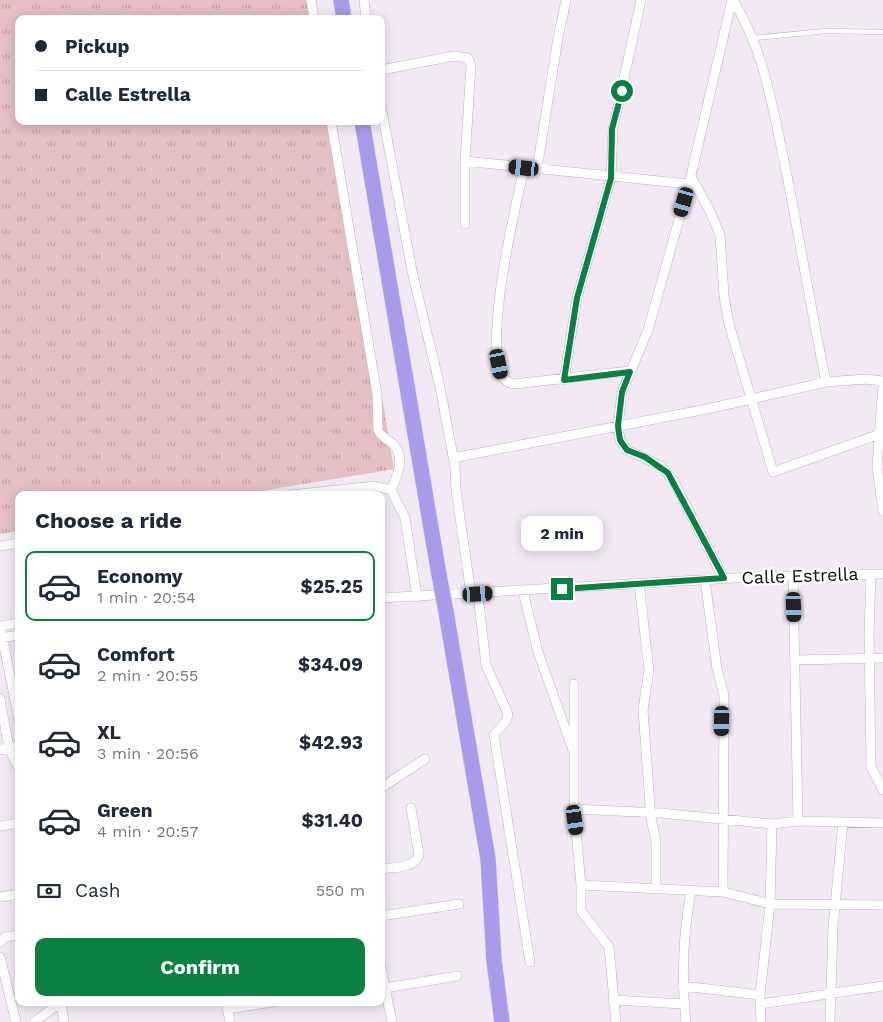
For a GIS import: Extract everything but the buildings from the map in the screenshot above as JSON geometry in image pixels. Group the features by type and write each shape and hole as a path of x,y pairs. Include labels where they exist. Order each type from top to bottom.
{"highway":[{"path":"341,0 343,15"},
{"path":"363,125 488,859 494,960 502,1022"}],"street":[{"path":"311,0 313,15"},
{"path":"364,0 366,15"},
{"path":"538,169 556,47 566,0"},
{"path":"564,380 577,298 611,178 612,129 640,0"},
{"path":"732,0 753,38 765,71 788,179 811,312 826,382"},
{"path":"724,578 673,480 661,466 627,450 620,440 618,426 622,392 648,330 690,180 732,0"},
{"path":"385,69 454,56 468,58 471,66 465,161 466,224"},
{"path":"332,125 376,394 378,430 393,445 398,455 399,470 391,490 405,518 417,597"},
{"path":"385,125 412,271 440,387 486,665 508,714 506,721 494,735 530,962"},
{"path":"465,161 611,178 690,180"},
{"path":"524,168 496,315 496,350 501,378 506,384 514,384 630,372"},
{"path":"690,180 710,209 720,235 724,296 750,400 773,472 880,434"},
{"path":"453,458 750,400 826,382 867,379 883,382 877,467 883,511"},
{"path":"328,491 375,486 391,490"},
{"path":"0,546 15,544"},
{"path":"871,574 869,658 871,767 883,790"},
{"name":"Calle Estrella","path":"385,598 724,578 883,574"},
{"path":"793,576 798,821"},
{"path":"705,580 717,669 724,695 723,892"},
{"path":"639,584 649,670 643,710 651,813 656,842 656,888"},
{"path":"523,591 538,652 575,757"},
{"path":"15,624 0,626 15,702"},
{"path":"1,638 15,636"},
{"path":"796,660 883,658"},
{"path":"574,684 574,809 581,885 581,911 609,947 616,1022"},
{"path":"0,699 9,748 15,761"},
{"path":"385,785 425,759"},
{"path":"385,869 410,865 416,861 419,855 411,808"},
{"path":"574,809 722,818 772,824 798,821 883,823"},
{"path":"830,1022 829,995 843,822"},
{"path":"0,826 15,824"},
{"path":"761,1022 760,995 770,904 772,824"},
{"path":"581,885 723,892 770,904 883,905"},
{"path":"686,1022 682,986 683,948 691,891"},
{"path":"0,897 15,895"},
{"path":"385,915 459,904"},
{"path":"0,942 5,937 15,936"},
{"path":"0,957 16,1022"},
{"path":"392,1022 385,988 457,976"},
{"path":"682,986 760,995"},
{"path":"760,1004 883,986"},
{"path":"613,1000 684,1004"},
{"path":"34,1022 56,1006"},
{"path":"62,1006 64,1022"},
{"path":"227,1006 230,1022"}],"lane":[{"path":"753,38 826,31 883,32"}],"green space":[{"path":"0,0 316,0 318,15 15,15 15,125 337,125 394,469 262,491 15,491 15,532 0,534"}],"route":[{"path":"562,589 724,578 668,473 661,466 645,457 627,450 620,440 618,426 622,392 630,372 564,380 577,298 611,178 612,129 622,91"}]}
